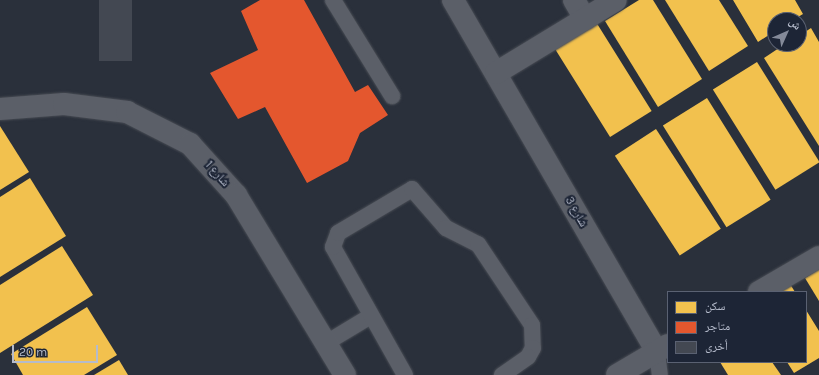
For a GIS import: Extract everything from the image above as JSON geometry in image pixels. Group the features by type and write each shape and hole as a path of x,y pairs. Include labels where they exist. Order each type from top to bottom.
{"street":[{"name":"شارع 3","path":"453,0 662,348"},
{"path":"574,0 585,19"},
{"path":"496,73 616,0"},
{"name":"شارع 1","path":"0,109 64,104 126,112 190,144 236,195 345,375"},
{"path":"761,291 819,257"},
{"path":"617,375 662,348"}],"lane":[{"path":"333,0 392,96"},
{"path":"405,375 336,255 334,239 412,189 446,228 478,244 532,325 533,348 528,357 502,375"},
{"path":"326,343 371,316"},
{"path":"660,375 662,348"}],"building: سكن":[{"path":"639,0 653,0 702,79 658,107 605,21"},
{"path":"665,0 719,0 748,46 709,71"},
{"path":"733,0 795,0 802,12 767,12 767,36 758,42"},
{"path":"596,22 652,111 610,137 554,48"},
{"path":"811,28 819,42 819,146 764,58 773,52 807,52 807,31"},
{"path":"757,62 819,161 775,190 713,90"},
{"path":"707,98 771,200 726,227 663,126"},
{"path":"0,126 29,172 0,190"},
{"path":"656,129 721,229 680,255 615,156"},
{"path":"30,178 66,236 0,277 0,197"},
{"path":"62,246 93,295 0,353 0,285"},
{"path":"819,269 819,301 805,278"},
{"path":"790,284 794,291 778,291"},
{"path":"87,307 117,355 84,375 23,375 11,354"},
{"path":"807,312 819,331 819,358 794,373 788,363 807,363"},
{"path":"119,360 128,375 94,375"},
{"path":"721,363 773,363 781,375 728,375"}],"building: متاجر":[{"path":"260,0 304,0 355,92 368,85 388,115 360,133 348,161 307,183 265,107 238,119 210,73 258,50 241,11"}],"building: أخرى":[{"path":"99,0 132,0 132,61 99,61"}]}
